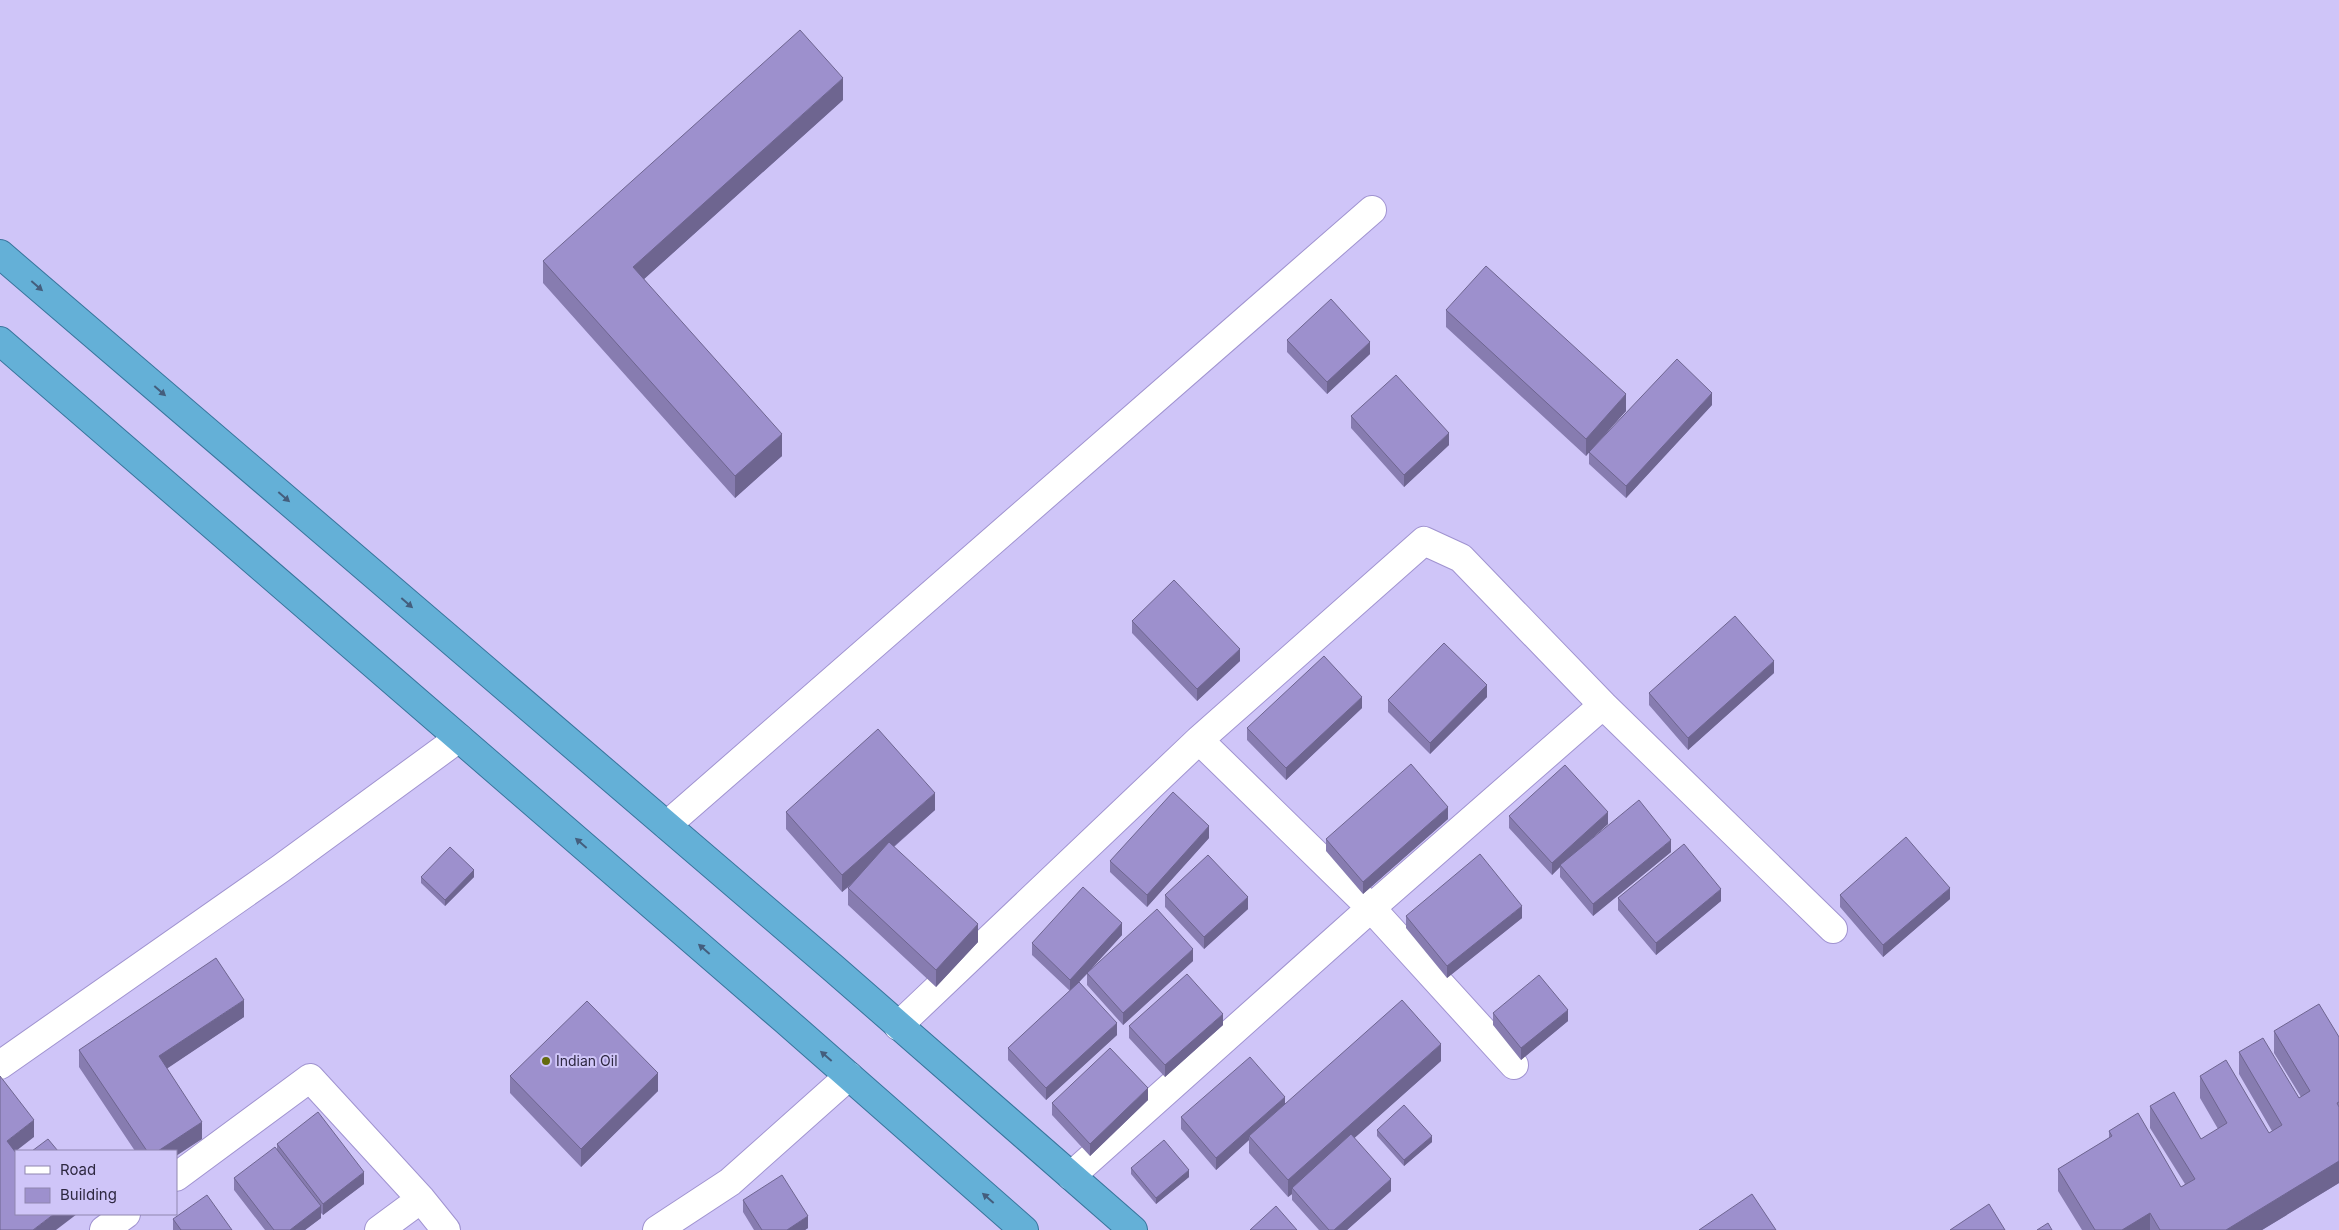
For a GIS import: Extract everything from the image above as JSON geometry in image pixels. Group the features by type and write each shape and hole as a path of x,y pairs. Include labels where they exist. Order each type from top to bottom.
{"highway":[{"path":"0,254 667,825 1133,1230"},
{"path":"0,341 460,738 1024,1230"}],"street":[{"path":"667,825 1372,210"},
{"path":"898,1026 1199,740 1424,541 1461,558 1603,705 1833,929"},
{"path":"1072,1176 1370,908 1603,705"},
{"path":"0,1065 280,869 460,738"},
{"path":"1199,740 1370,908 1514,1065"},
{"path":"657,1230 730,1182 849,1076"},
{"path":"178,1176 310,1078 421,1199 446,1230"},
{"path":"379,1230 421,1199"},
{"path":"104,1230 125,1215"}],"building":[{"path":"800,30 843,78 633,267 782,434 735,476 543,261"},
{"path":"1486,266 1626,394 1586,439 1446,310"},
{"path":"1331,299 1370,342 1327,382 1287,340"},
{"path":"1677,359 1712,393 1626,486 1589,452"},
{"path":"1396,375 1449,433 1404,475 1351,416"},
{"path":"1174,580 1240,649 1197,689 1132,621"},
{"path":"1735,616 1774,661 1688,738 1649,693"},
{"path":"1444,643 1487,685 1430,743 1388,700"},
{"path":"1324,656 1362,697 1286,768 1247,728"},
{"path":"878,729 935,793 842,875 786,812"},
{"path":"1411,764 1448,807 1363,882 1326,839"},
{"path":"1565,765 1608,812 1552,863 1509,816"},
{"path":"1173,792 1209,826 1147,895 1110,861"},
{"path":"1639,800 1671,840 1593,904 1560,865"},
{"path":"1906,837 1950,888 1883,945 1840,895"},
{"path":"889,842 978,924 936,970 848,888"},
{"path":"1684,844 1721,889 1656,943 1618,898"},
{"path":"450,847 474,870 445,900 421,877"},
{"path":"1480,854 1522,906 1447,966 1406,916"},
{"path":"1208,855 1248,897 1204,937 1165,895"},
{"path":"1083,887 1122,923 1070,980 1032,943"},
{"path":"1157,909 1193,949 1123,1013 1087,973"},
{"path":"216,958 244,1000 159,1056 202,1122 160,1150 146,1150 79,1050"},
{"path":"1187,974 1223,1014 1165,1065 1129,1026"},
{"path":"1539,975 1568,1010 1521,1048 1493,1013"},
{"path":"1079,982 1117,1023 1046,1088 1008,1048"},
{"path":"1402,1000 1441,1044 1288,1180 1249,1136"},
{"path":"587,1001 658,1073 581,1149 510,1076"},
{"path":"2319,1004 2339,1037 2339,1102 2337,1103 2339,1107 2339,1161 2226,1230 2160,1230 2150,1213 2122,1230 2095,1230 2058,1169 2112,1136 2109,1131 2138,1113 2181,1187 2195,1179 2150,1106 2174,1092 2201,1139 2227,1123 2200,1076 2226,1060 2269,1133 2282,1125 2239,1052 2263,1038 2299,1098 2310,1091 2274,1031"},
{"path":"1110,1048 1148,1088 1090,1144 1052,1103"},
{"path":"1250,1057 1285,1097 1216,1158 1181,1117"},
{"path":"0,1076 34,1120 7,1141 15,1152 15,1215 53,1215 33,1230 0,1230"},
{"path":"1404,1105 1432,1136 1404,1160 1377,1130"},
{"path":"318,1112 364,1172 323,1204 277,1144"},
{"path":"1351,1134 1391,1179 1334,1230 1329,1230 1292,1188"},
{"path":"48,1139 57,1150 33,1150"},
{"path":"1164,1140 1189,1170 1156,1198 1131,1168"},
{"path":"275,1147 321,1206 290,1230 274,1230 234,1178"},
{"path":"782,1175 808,1216 787,1230 762,1230 743,1200"},
{"path":"1752,1194 1776,1230 1699,1230"},
{"path":"207,1195 232,1230 181,1230 173,1219"},
{"path":"1989,1204 2005,1230 1950,1230"},
{"path":"1276,1206 1297,1230 1250,1230"},
{"path":"2048,1223 2052,1230 2037,1230"}],"place":[{"name":"Indian Oil","path":"546,1061"}]}
